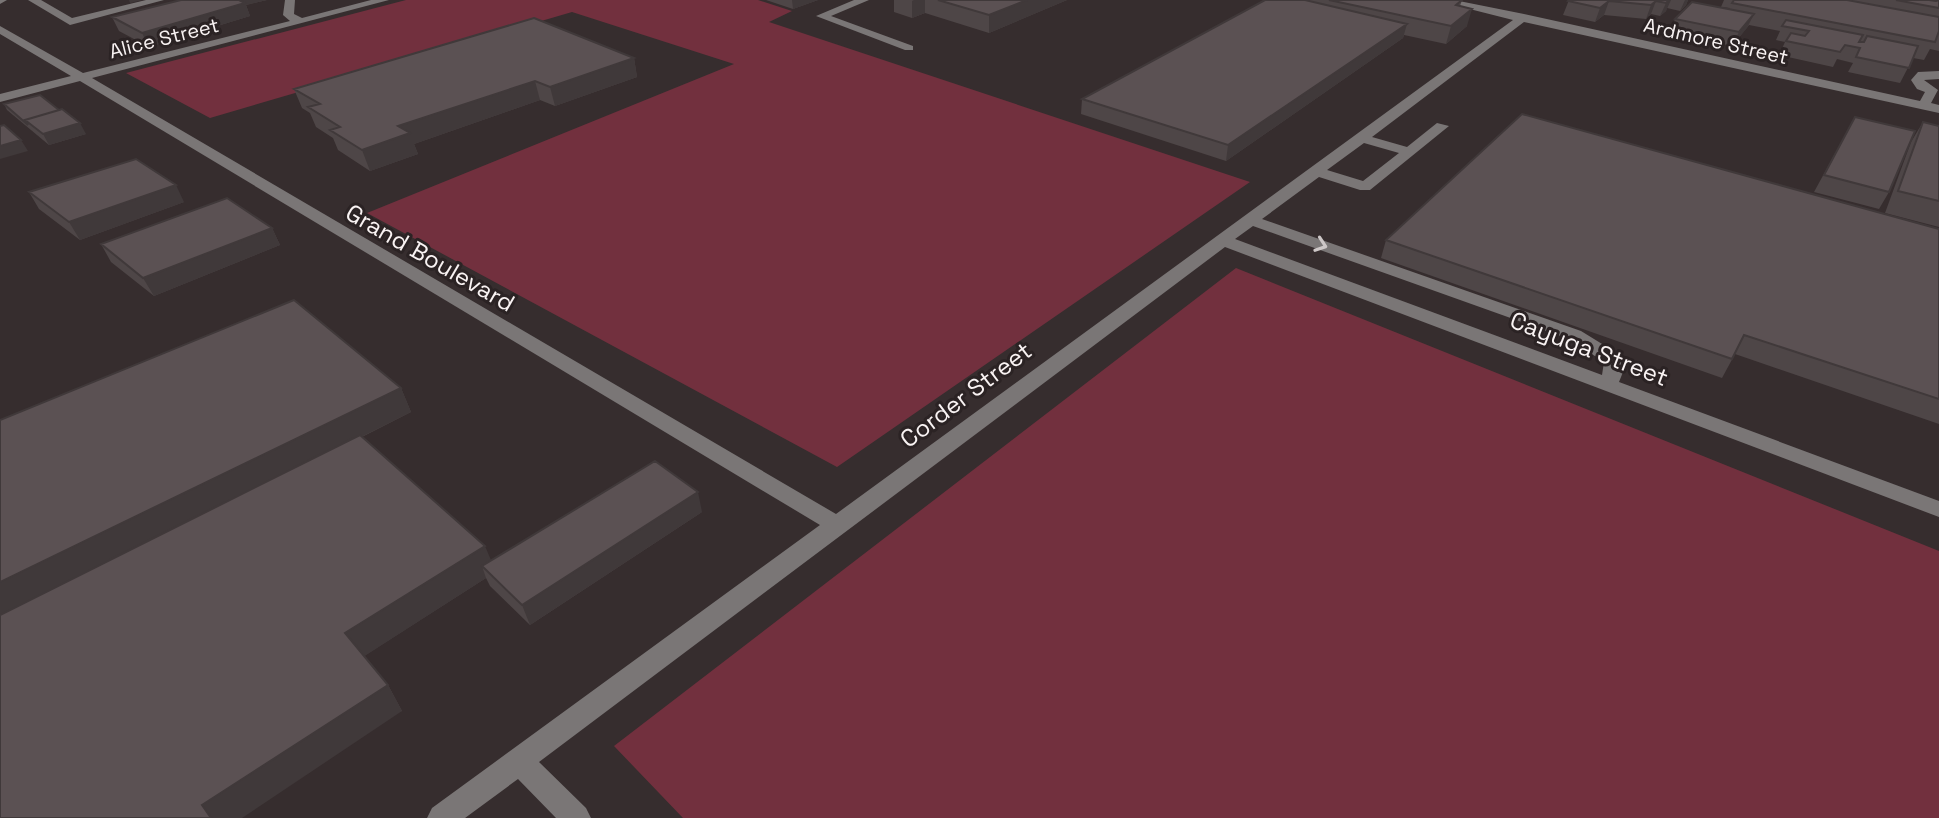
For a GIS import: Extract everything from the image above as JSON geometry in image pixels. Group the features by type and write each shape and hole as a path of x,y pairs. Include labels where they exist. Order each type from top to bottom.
{"street":[{"path":"33,0 70,22 159,0"},
{"path":"290,0 288,15 300,21"},
{"name":"Alice Street","path":"0,98 384,0"},
{"path":"864,0 821,16 909,48"},
{"name":"Ardmore Street","path":"1439,0 1939,109"},
{"name":"Corder Street","path":"442,818 1313,170 1524,17"},
{"name":"Grand Boulevard","path":"0,29 836,524"},
{"path":"1924,105 1937,90 1921,86 1917,80 1922,75 1939,75"},
{"path":"1313,170 1365,187 1442,126"},
{"path":"1359,137 1409,152"},
{"path":"1247,219 1575,335 1613,359 1615,367 1608,384"},
{"name":"Cayuga Street","path":"1220,239 1939,509"},
{"path":"519,761 576,818"}],"shaded area":[{"path":"406,0 758,0 792,11 769,22 1250,182 837,467 367,213 734,64 572,12 210,118 126,73"},
{"path":"1236,268 1939,551 1939,818 683,818 614,746"}],"building":[{"path":"181,0 239,0 245,3 142,33 112,17"},
{"path":"938,0 1027,0 989,15"},
{"path":"1265,0 1305,0 1407,24 1228,145 1082,99"},
{"path":"1329,0 1462,0 1456,5 1472,9 1451,26"},
{"path":"1569,0 1669,0 1666,3 1656,1 1651,5 1609,1 1600,8"},
{"path":"1734,0 1847,0 1939,17 1939,31 1935,42 1732,3"},
{"path":"1896,0 1939,0 1939,8"},
{"path":"1692,2 1754,14 1739,32 1675,19"},
{"path":"534,18 634,58 550,87 535,81 398,126 410,133 362,150 330,130 340,127 308,107 320,104 294,89"},
{"path":"1786,20 1863,35 1859,42 1864,42 1867,36 1918,46 1909,68 1856,57 1860,48 1845,45 1840,52 1786,41 1791,33 1805,36 1809,31 1782,26"},
{"path":"40,95 59,110 25,120 28,125 4,104"},
{"path":"62,109 80,123 43,134 25,120"},
{"path":"1522,114 1939,229 1939,399 1744,335 1732,359 1386,240"},
{"path":"1855,117 1915,131 1889,192 1824,175"},
{"path":"1923,122 1939,126 1939,201 1898,191"},
{"path":"4,125 21,140 0,146 0,126"},
{"path":"136,159 176,185 69,222 29,192"},
{"path":"227,198 272,228 143,278 101,244"},
{"path":"294,300 401,388 0,582 0,420"},
{"path":"360,435 485,546 345,633 388,685 202,805 211,818 0,818 0,615"},
{"path":"655,461 698,492 522,605 482,566"}]}
